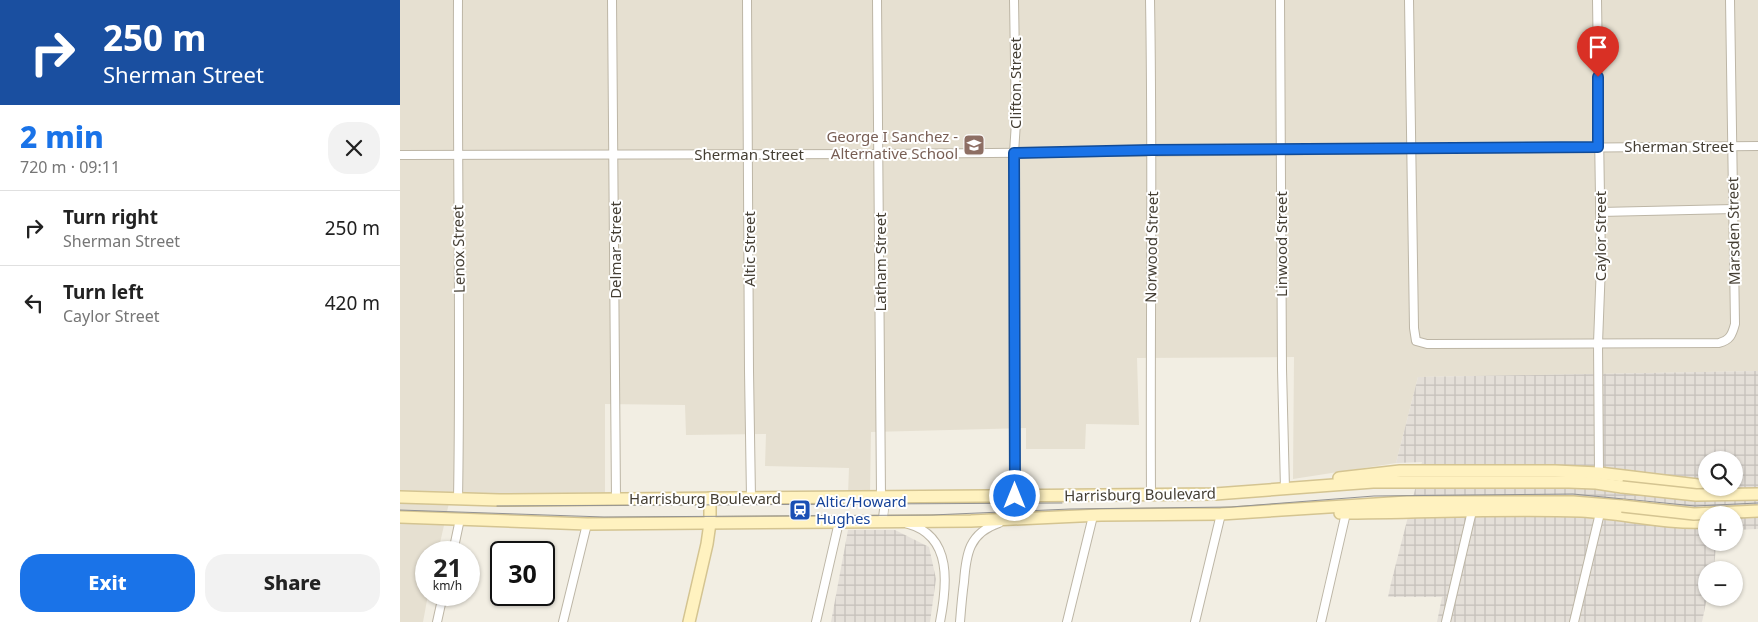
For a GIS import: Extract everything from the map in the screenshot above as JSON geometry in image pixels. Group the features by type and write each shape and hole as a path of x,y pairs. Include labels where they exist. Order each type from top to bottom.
{"main road":[{"path":"1285,489 1354,475 1400,471 1555,470 1599,473 1698,485"},
{"name":"Harrisburg Boulevard","path":"400,497 616,499 1215,494 1405,481 1569,482 1596,483 1696,495 1758,494"},
{"path":"1743,493 1758,494"},
{"path":"689,622 707,544 710,523 710,498"},
{"name":"Harrisburg Boulevard","path":"400,517 587,524 896,522 1221,514 1407,502 1573,502 1694,514 1758,510"},
{"path":"1743,515 1758,510"},
{"path":"1221,514 1472,511 1600,513 1659,520 1698,522"}],"street":[{"name":"Lenox Street","path":"458,0 457,156 460,371 458,499"},
{"name":"Delmar Street","path":"612,0 616,499"},
{"name":"Altic Street","path":"747,0 751,498"},
{"name":"Latham Street","path":"878,0 881,496 884,504 884,516 881,522"},
{"name":"Clifton Street","path":"1014,0 1016,122 1014,153 1015,496"},
{"name":"Norwood Street","path":"1150,0 1152,150 1151,494"},
{"name":"Linwood Street","path":"1280,0 1282,368 1285,489"},
{"path":"1409,0 1414,328 1416,341 1427,344 1598,343"},
{"name":"Caylor Street","path":"1597,0 1601,264 1598,343 1599,473"},
{"name":"Marsden Street","path":"1598,343 1719,343 1727,341 1733,334 1735,324 1734,209 1730,0"},
{"name":"Sherman Street","path":"400,156 879,154 1152,150 1758,146"},
{"path":"1600,212 1734,209"},
{"path":"1446,622 1472,511"},
{"path":"1321,622 1346,513"},
{"path":"1574,622 1600,513"},
{"path":"1195,622 1221,514"},
{"path":"1067,622 1093,516"},
{"path":"455,541 460,519"},
{"path":"960,622 966,557 972,541 986,527 1010,519"},
{"path":"816,622 839,522"},
{"path":"896,522 920,528 934,540 940,551 945,572 940,622"},
{"path":"563,622 587,524"},
{"path":"437,622 441,606"}],"shaded area":[{"path":"400,0 1758,0 1758,371 1418,377 1396,463 1293,479 1294,357 1137,358 1139,425 1086,424 1085,449 1026,449 1026,428 871,432 870,495 848,494 849,468 765,466 766,434 686,435 685,405 605,404 605,494 451,494 440,541 415,541 415,606 426,606 423,622 400,622"},
{"path":"1758,371 1758,529 1743,530 1743,506 1698,506 1698,551 1715,551 1714,561 1698,561 1698,606 1705,606 1702,622 1437,622 1442,597 1388,597 1422,462 1396,463 1418,377"},
{"path":"848,530 895,530 929,547 936,579 930,622 831,622"}],"tram line":[{"path":"400,510 604,517 932,515 1070,509 1231,507 1374,496 1573,494 1695,506 1758,503"},
{"path":"497,506 1062,503"}],"place":[{"name":"George I Sanchez - Alternative School","path":"974,145"},
{"name":"Altic/Howard Hughes","path":"800,510"}],"route":[{"path":"1015,496 1014,153 1152,150 1598,147 1598,77"}]}
